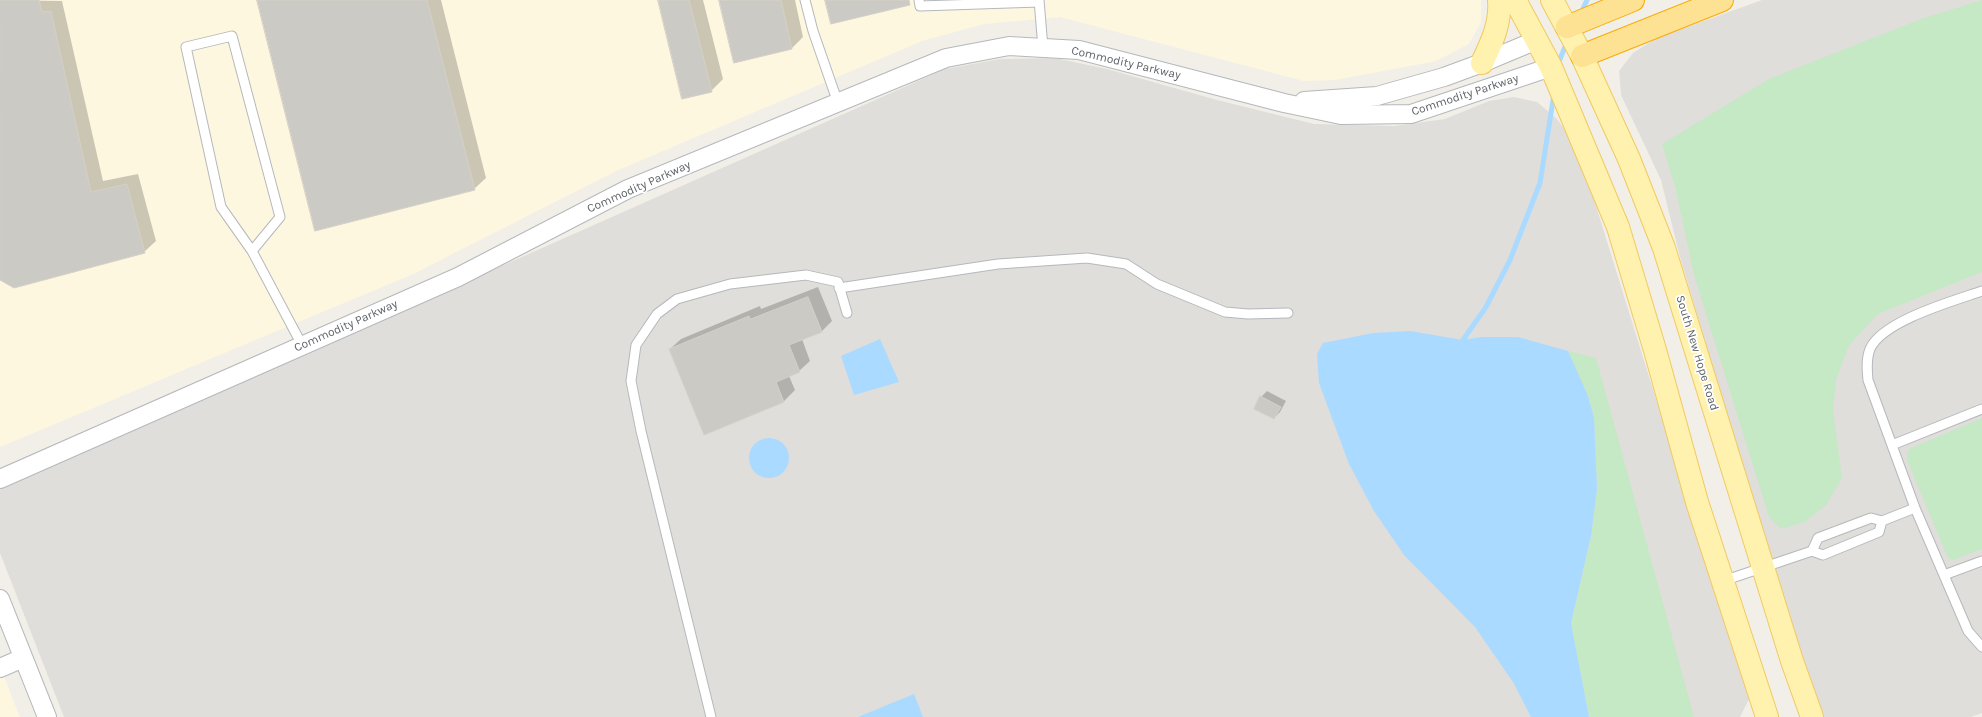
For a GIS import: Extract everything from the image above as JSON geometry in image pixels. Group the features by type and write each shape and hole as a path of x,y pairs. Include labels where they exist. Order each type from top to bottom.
{"highway":[{"path":"1567,27 1634,0"},
{"path":"1582,56 1722,0"}],"main road":[{"path":"1482,63 1496,32 1500,14 1499,0"},
{"path":"1515,0 1551,67 1618,227 1655,350 1697,502 1767,717"},
{"name":"South New Hope Road","path":"1552,0 1582,56 1629,159 1664,248 1792,661 1812,717"},
{"path":"1537,40 1567,27"},
{"path":"1551,67 1582,56"}],"street":[{"name":"Commodity Parkway","path":"1284,103 1377,96 1444,77 1537,40"},
{"name":"Commodity Parkway","path":"0,479 458,277 628,189 946,58 1009,46 1079,50 1284,103 1341,115 1411,114 1551,67"},
{"path":"0,599 47,717"},
{"path":"0,668 23,658"}],"lane":[{"path":"805,0 813,31 838,102"},
{"path":"919,0 920,6 1039,1 1043,48"},
{"path":"252,251 280,217 232,36 186,47 221,207 252,251 302,345"},
{"path":"840,288 998,264 1087,258 1126,264 1157,284 1225,312 1248,314 1288,313"},
{"path":"711,717 641,432 631,381 636,345 657,314 677,299 730,284 806,275 838,282 847,313"},
{"path":"1982,291 1909,318 1879,335 1870,350 1867,364 1868,380 1915,508 1968,630 1982,647"},
{"path":"1892,445 1982,409"},
{"path":"1812,551 1818,538 1871,518 1882,521 1915,508"},
{"path":"1723,581 1812,551 1823,555 1879,532 1882,521"},
{"path":"1944,576 1982,560"}],"shaded area":[{"path":"0,0 1481,0 1481,22 1469,44 1436,61 1335,80 1304,81 1060,17 984,24 922,41 616,171 413,274 0,447"},
{"path":"1762,0 1982,0 1982,713 1971,717 1822,717 1801,662 1680,257 1661,180 1621,95 1619,71 1633,53 1657,38"},
{"path":"1055,58 1107,69 1217,100 1314,124 1394,126 1445,119 1489,101 1514,97 1537,102 1556,118 1572,139 1592,193 1749,699 1740,717 64,717 0,553 0,490 2,488 945,69 1000,59"},
{"path":"0,666 15,705 20,717 0,717"}],"green space":[{"path":"1982,0 1982,272 1878,314 1849,345 1836,380 1833,410 1842,478 1826,505 1805,522 1781,529 1769,517 1694,275 1675,186 1662,144 1769,79 1921,19"},
{"path":"1568,351 1596,358 1694,717 1589,717 1571,623 1591,537 1597,489 1594,418 1588,396"},
{"path":"1982,418 1982,549 1953,560 1948,558 1907,460 1907,452 1911,448"}],"water":[{"path":"1410,331 1463,340 1481,337 1518,337 1568,351 1588,396 1594,418 1597,489 1591,536 1571,623 1589,717 1531,717 1513,682 1475,627 1404,555 1374,511 1349,464 1319,383 1317,354 1323,343 1373,333"},
{"path":"880,339 899,382 854,395 841,356"},
{"path":"773,438 780,441 786,447 789,458 788,466 780,475 773,478 765,478 758,475 750,466 749,454 752,447 761,439"},
{"path":"914,694 923,717 858,717"}],"building":[{"path":"0,0 39,0 42,12 51,11 91,192 127,184 145,253 14,288 0,280"},
{"path":"257,0 427,0 475,190 315,231"},
{"path":"658,0 689,0 712,92 682,99"},
{"path":"719,0 781,0 792,49 734,63"},
{"path":"825,0 909,0 910,5 831,24"},
{"path":"808,297 822,332 789,345 800,372 776,382 784,402 704,435 669,349 749,316 750,319"},
{"path":"1260,396 1281,407 1274,419 1254,409"}],"waterway":[{"path":"1581,13 1587,0"},
{"path":"1558,64 1567,42"},
{"path":"1463,340 1486,307 1510,260 1540,183 1554,94"}]}
